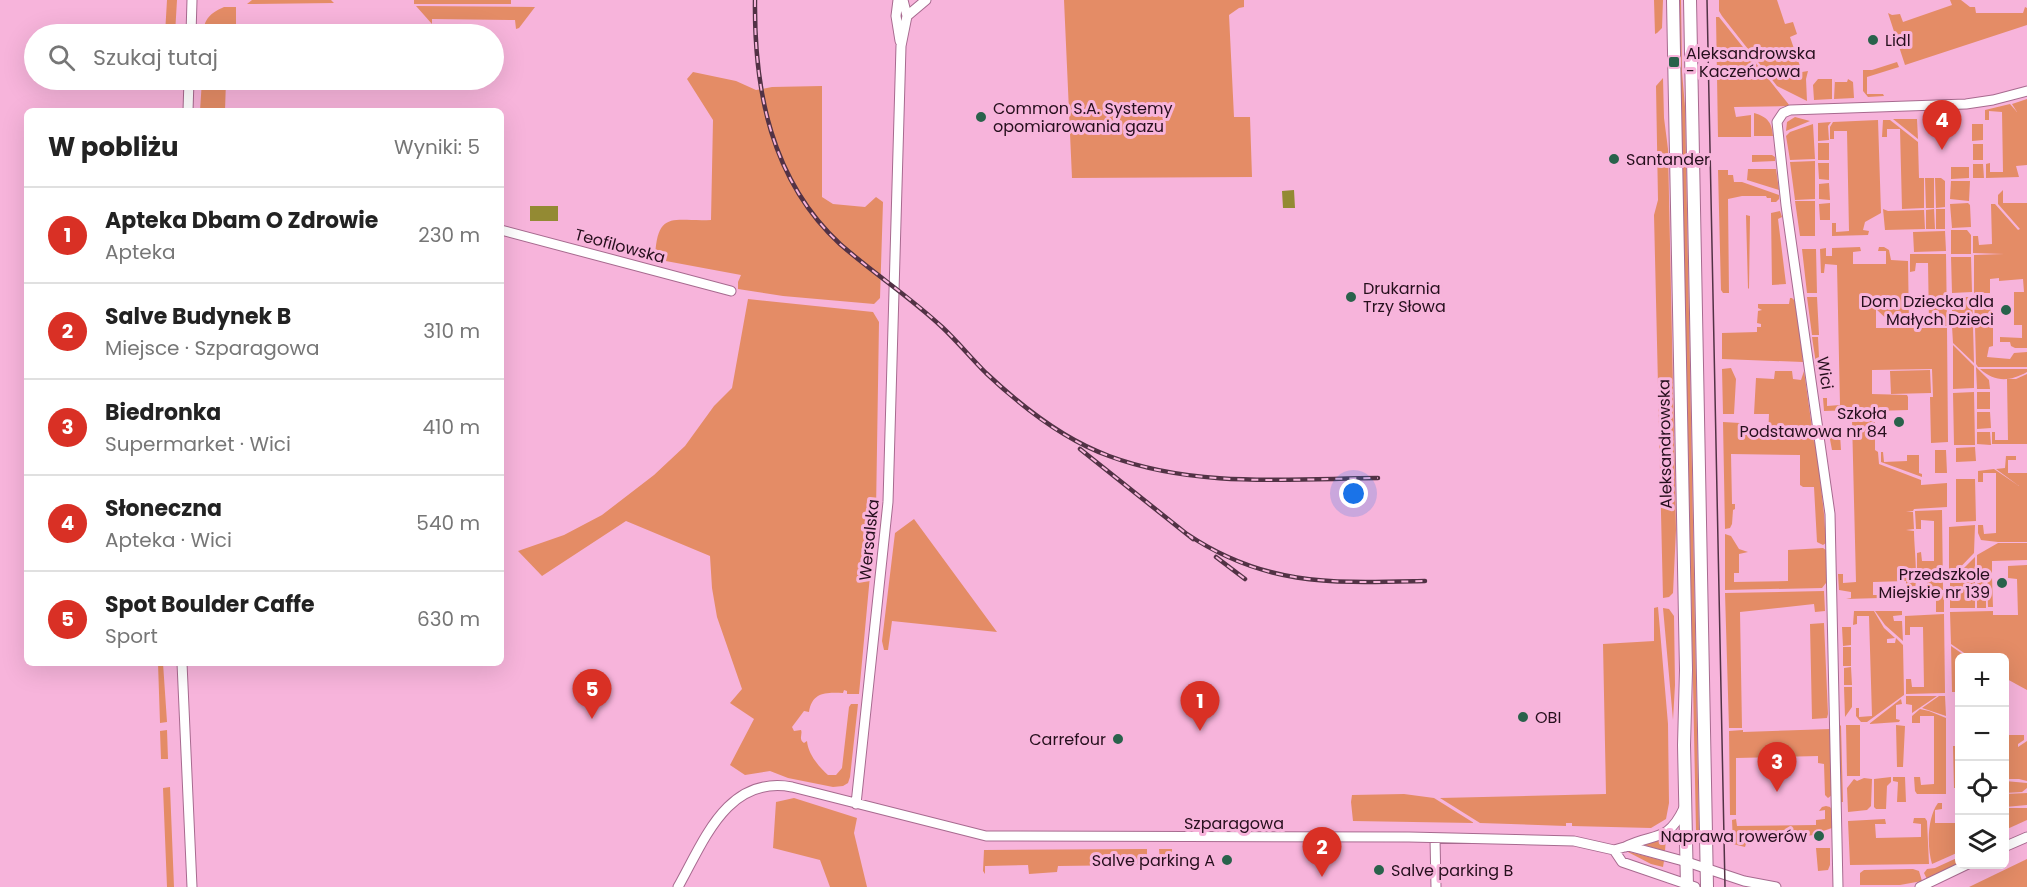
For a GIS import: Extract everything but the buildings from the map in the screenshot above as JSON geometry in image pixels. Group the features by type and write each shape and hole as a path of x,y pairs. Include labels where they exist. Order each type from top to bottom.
{"main road":[{"name":"Aleksandrowska","path":"1672,0 1686,668 1686,862 1690,886"},
{"name":"Aleksandrowska","path":"1690,0 1707,887"}],"street":[{"path":"191,24 192,0"},
{"name":"Wersalska","path":"898,0 896,16 901,46"},
{"name":"Wersalska","path":"856,804 889,482 901,46 907,16 903,0"},
{"path":"907,16 926,0"},
{"path":"188,108 189,90"},
{"name":"Wici","path":"1838,887 1830,514 1786,205 1777,122 1783,114 1790,111 1966,104 2027,91"},
{"name":"Teofilowska","path":"504,231 731,291"},
{"path":"182,666 192,887"},
{"path":"678,887 717,819 728,806 744,794 766,786 779,785 856,804"},
{"name":"Szparagowa","path":"856,804 990,836 1435,838 1574,841 1614,850 1625,847 1686,862 1744,882 1776,887"},
{"path":"1625,847 1636,841 1658,837 1667,832 1677,821 1685,806"},
{"path":"2009,845 2027,837"},
{"path":"1435,838 1436,887"},
{"name":"Szparagowa","path":"1614,850 1622,862 1690,886"},
{"path":"1920,887 1958,869"}],"shaded area":[{"path":"167,0 177,0 176,24 166,24"},
{"path":"252,0 331,0 334,3 247,4"},
{"path":"414,0 511,0 511,4 414,4"},
{"path":"1064,0 1244,0 1244,7 1229,15 1234,117 1250,117 1252,177 1072,178"},
{"path":"1654,0 1663,0 1662,28 1655,34"},
{"path":"1679,0 1681,0 1685,107 1699,834 1696,834"},
{"path":"1719,0 1777,0 1785,24 1793,22 1797,34 1790,37 1802,72 1808,71 1807,101 1777,86 1722,16 1719,11"},
{"path":"1950,0 1961,0 1970,7 1975,7 1976,13 2023,13 2025,7 2027,8 2027,25 1905,65 1888,13 1900,14 1903,22 1952,5"},
{"path":"416,6 535,7 516,29 515,20 432,19 432,24"},
{"path":"224,7 236,7 236,24 205,24 215,12"},
{"path":"1716,17 1719,17 1790,106 1734,107 1736,117 1751,115 1751,137 1718,137"},
{"path":"1897,62 1899,67 1867,77 1867,94 1883,94 1884,96 1868,97 1863,91 1863,70 1872,70"},
{"path":"693,72 736,81 756,90 772,87 822,86 822,197 833,204 865,207 876,197 883,202 880,298 874,304 783,296 738,289 741,275 655,259 656,243 664,225 677,220 711,220 713,120 687,79"},
{"path":"1663,78 1664,118 1668,149 1676,530 1673,593 1663,598 1654,215 1658,200 1656,86"},
{"path":"1818,79 1832,79 1832,99 1814,100 1813,85"},
{"path":"1835,79 1835,82 1847,82 1848,79 1853,82 1854,98 1834,99"},
{"path":"201,90 226,90 225,108 200,108"},
{"path":"2027,99 2027,165 2016,166 2019,177 1986,178 1986,164 1990,163 1990,172 2003,172 2002,112 1989,111 1989,120 1985,120 1985,110 2010,104 2017,112 2012,104"},
{"path":"1754,113 1763,116 1768,121 1772,127 1773,136 1754,136"},
{"path":"1795,117 1810,121 1786,131 1787,122"},
{"path":"1893,119 1917,119 1918,139"},
{"path":"1878,120 1881,213 1865,222 1863,230 1869,231 1868,235 1832,236 1832,223 1836,223 1836,232 1849,231 1847,131 1834,131 1834,139 1830,139 1830,127 1833,122"},
{"path":"1883,120 1890,120 1918,142 1919,178 1924,178 1924,208 1902,209 1900,129 1887,129 1887,137 1882,137"},
{"path":"1831,122 1828,126 1829,140 1818,141 1818,123"},
{"path":"1813,124 1815,159 1790,160 1786,136 1790,132"},
{"path":"1972,124 1983,124 1983,140 1972,141"},
{"path":"1818,143 1829,143 1829,160 1818,160"},
{"path":"1973,144 1983,144 1983,160 1973,160"},
{"path":"1752,155 1772,155 1775,161 1752,162"},
{"path":"1815,161 1815,199 1795,200 1790,162"},
{"path":"1818,163 1829,163 1829,180 1819,179"},
{"path":"1973,164 1983,164 1984,178 1973,178"},
{"path":"1951,167 1969,167 1969,178 1951,179"},
{"path":"1748,169 1776,169 1779,190 1747,180"},
{"path":"1718,170 1728,170 1728,175 1733,175 1734,182 1742,182 1779,195 1776,202 1771,202 1771,198 1766,196 1742,196 1728,199 1729,293 1723,293 1721,290"},
{"path":"1925,178 1934,178 1934,208 1926,208"},
{"path":"1935,178 1945,181 1945,207 1936,208"},
{"path":"1951,181 1970,181 1969,201 1950,199"},
{"path":"1829,183 1830,200 1819,199 1819,184"},
{"path":"1294,190 1295,208 1283,208 1282,191"},
{"path":"2003,190 2003,203 2027,203 2027,348 2015,348 2010,342 2000,342 2000,337 2022,338 2022,325 2014,325 2014,292 2024,292 2023,279 1999,281 1999,278 1990,279 1990,293 1974,293 1974,255 2004,254 1973,253 1973,236 1978,236 1979,245 1992,244 1991,204 1995,204 2018,230 2020,229 1998,204 1998,195"},
{"path":"1795,201 1815,201 1815,236 1800,236"},
{"path":"1830,203 1830,220 1820,220 1819,204"},
{"path":"1968,203 1971,227 1952,228 1950,204"},
{"path":"530,206 558,206 558,221 530,221"},
{"path":"1883,209 1888,211 1924,210 1925,229 1885,230"},
{"path":"1934,209 1935,229 1926,229 1926,210"},
{"path":"1936,209 1945,209 1945,229 1936,229"},
{"path":"1780,211 1782,217 1778,219 1786,284 1772,285 1771,213"},
{"path":"1746,215 1750,216 1749,289 1748,288"},
{"path":"1951,230 1967,230 1971,235 1971,254 1951,254"},
{"path":"1945,231 1946,251 1914,252 1913,232"},
{"path":"1860,247 1861,251 1853,252 1853,264 1886,264 1886,251 1878,251 1879,247 1889,250 1891,260 1908,261 1909,326 1894,325 1898,324 1898,318 1892,318 1892,324 1876,309 1876,328 1947,328 1948,442 1931,443 1932,369 1872,370 1872,394 1907,395 1908,397 1908,410 1875,411 1875,450 1878,452 1879,464 1921,480 1921,485 1947,483 1947,507 1906,511 1913,512 1914,529 1906,530 1914,531 1916,574 1913,597 1898,598 1898,594 1906,594 1906,581 1873,582 1873,595 1880,595 1880,598 1846,599 1851,598 1851,592 1839,590 1838,574 1843,574 1843,583 1856,582 1852,419 1858,418 1858,412 1853,410 1824,411 1823,398 1827,398 1827,406 1840,405 1837,265 1825,264 1824,273 1821,273 1820,249 1826,248 1826,256 1832,256 1832,248"},
{"path":"1802,249 1816,249 1817,293 1807,293"},
{"path":"1910,254 1946,254 1947,326 1911,326 1911,315 1916,315 1917,324 1929,323 1928,263 1916,263 1915,271 1910,272"},
{"path":"1951,257 1971,257 1972,292 1952,293"},
{"path":"1992,296 1992,322 1975,323 1974,297"},
{"path":"1807,297 1817,297 1819,335 1812,335"},
{"path":"1952,297 1972,297 1973,322 1952,323"},
{"path":"1790,298 1796,302 1803,362 1722,359 1722,333 1757,332 1757,327 1761,327 1761,324 1757,323 1758,311 1762,310 1758,308 1758,304 1789,304"},
{"path":"748,299 873,312 879,322 876,511 859,694 847,694 844,690 843,693 821,695 813,700 809,712 804,711 792,727 794,731 801,730 801,740 804,743 807,741 812,755 821,768 828,775 836,775 842,768 849,707 851,704 858,704 850,777 848,783 843,786 833,787 788,778 770,771 745,775 730,765 754,719 730,703 742,689 717,617 710,556 626,521 542,576 518,551 564,535 602,515 654,475 685,446 714,406 732,388"},
{"path":"1952,326 1973,326 1974,363 1953,343"},
{"path":"1975,326 1993,326 1993,346 1989,347 1987,357 2010,359 2014,353 2027,352 2027,367 1978,367"},
{"path":"1812,337 1818,337 1820,377 1818,377"},
{"path":"1953,345 1974,366 1974,388 1953,389"},
{"path":"1976,367 1989,380 1990,389 1977,389"},
{"path":"1731,368 1736,379 1734,414 1723,414 1722,369"},
{"path":"1980,369 2027,369 2027,372 2014,378 2002,379 1991,376"},
{"path":"1930,370 1931,393 1891,394 1890,371"},
{"path":"1775,371 1792,371 1793,379 1801,380 1804,371 1814,442 1816,443 1824,514 1826,543 1823,545 1817,542 1814,487 1800,485 1800,455 1731,454 1732,504 1735,504 1735,509 1730,528 1725,529 1723,422 1740,423 1755,430 1755,437 1768,438 1769,414 1754,414 1756,378 1774,379"},
{"path":"2027,374 2027,444 1992,444 1992,432 1995,432 1995,440 2008,440 2007,379 2016,379"},
{"path":"1974,392 1975,445 1954,445 1953,393"},
{"path":"1977,392 1990,392 1990,409 1977,409"},
{"path":"1977,412 1990,412 1991,428 1977,429"},
{"path":"1977,432 1990,432 1991,445 1977,444"},
{"path":"1829,434 1840,434 1841,450 1832,450"},
{"path":"1975,447 1976,461 1956,462 1956,448"},
{"path":"1935,450 1946,450 1947,473 1935,473"},
{"path":"1881,452 1883,452 1884,462 1907,461 1907,455 1919,455 1919,473 1922,477 1881,462"},
{"path":"2006,456 2016,456 2016,460 2008,460 2008,473 2027,473 2027,542 1981,540 1978,533 1978,525 1983,525 1984,534 1996,533 1996,473 1983,473 1983,482 1978,482 1978,471 1994,469 2019,486 1996,469 2005,468"},
{"path":"1956,479 1975,479 1976,521 1956,522"},
{"path":"1942,510 1943,590 1922,590 1922,587 1927,586 1927,581 1917,581 1917,553 1921,552 1922,561 1934,561 1934,521 1921,520 1921,529 1916,529 1915,511"},
{"path":"914,519 997,632 892,621 888,650 884,650 882,641 895,533"},
{"path":"1975,525 1974,553 1949,579 1949,527"},
{"path":"1725,534 1731,536 1739,549 1748,552 1739,554 1739,573 1734,573 1734,582 1788,581 1788,550 1823,548 1826,550 1826,583 1822,588 1725,590"},
{"path":"1998,543 2027,543 2027,560 1992,561 1992,575 1986,576 1986,608 1977,608 1977,555"},
{"path":"1975,557 1975,608 1950,608 1950,582"},
{"path":"2027,565 2027,690 2009,680 2009,653 1964,653 1951,644 1950,612 1993,611 1993,615 2018,615 2017,579 2008,578 2008,566"},
{"path":"1987,577 1992,577 1993,607 1988,607"},
{"path":"1824,591 1825,611 1815,612 1814,604 1740,612 1742,728 1729,728 1725,593"},
{"path":"1944,593 1944,612 1936,612 1936,594"},
{"path":"1658,607 1668,724 1669,803 1666,819 1651,828 1572,826 1572,823 1566,823 1566,826 1480,823 1440,798 1606,794 1603,644 1654,641 1654,608"},
{"path":"1663,608 1669,609 1674,616 1673,720"},
{"path":"1854,611 1874,611 1884,628 1895,638 1887,639 1887,643 1895,643 1896,638 1903,645 1904,695 1867,722 1861,722 1856,716 1856,708 1859,708 1859,717 1872,716 1869,616 1857,616 1857,624 1853,625"},
{"path":"1875,611 1902,611 1902,615 1893,616 1894,621 1902,621 1903,641 1885,625"},
{"path":"1944,614 1945,693 1906,694 1906,679 1911,679 1912,687 1924,687 1923,627 1910,627 1910,635 1905,635 1905,616"},
{"path":"1824,623 1828,714 1827,718 1812,719 1810,624"},
{"path":"1842,627 1851,627 1851,645 1843,646"},
{"path":"1951,646 1961,653 1955,653 1955,692 1952,692"},
{"path":"1843,647 1851,647 1851,666 1843,666"},
{"path":"158,666 163,666 167,722 160,723"},
{"path":"1851,667 1852,685 1844,685 1844,668"},
{"path":"1844,687 1852,687 1852,707 1845,717"},
{"path":"1906,696 1937,696 1912,713 1912,705 1906,704"},
{"path":"1939,696 1945,696 1946,716 1922,708"},
{"path":"1901,699 1902,704 1896,705 1896,719 1900,720 1899,722 1869,724"},
{"path":"1920,709 1946,718 1946,794 1917,794 1915,791 1914,777 1920,777 1921,785 1934,784 1934,716 1920,716 1920,723 1912,723 1912,716"},
{"path":"1839,724 1841,726 1843,802 1841,802"},
{"path":"1846,725 1860,725 1860,776 1847,776"},
{"path":"1896,725 1905,726 1903,767 1897,767"},
{"path":"1831,729 1832,795 1828,798 1825,795 1824,764 1818,763 1818,756 1736,758 1736,815 1730,815 1729,731"},
{"path":"167,730 168,759 161,759 160,731"},
{"path":"2009,735 2024,735 2024,740 2018,744 2018,747 2027,741 2027,781 2009,779"},
{"path":"1953,746 1955,746 1955,788"},
{"path":"1891,777 1891,782 1887,786 1886,809 1876,809 1874,807 1874,779"},
{"path":"1893,777 1905,777 1906,802 1897,802 1898,782 1893,781"},
{"path":"1864,778 1872,779 1871,806 1867,810 1848,812 1847,788 1854,779 1857,781"},
{"path":"2009,781 2027,783 2027,788 2022,792 2009,793"},
{"path":"170,787 174,887 167,887 163,788"},
{"path":"2027,793 2027,805 2009,807 2009,794"},
{"path":"1404,794 1434,798 1474,823 1353,821 1352,795"},
{"path":"794,798 857,818 854,833 867,887 830,887 820,860 773,848 776,802"},
{"path":"1938,803 1942,803 1942,809 1935,810 1935,823 1955,823 1955,854 1932,864 1929,833 1934,809"},
{"path":"1826,806 1832,810 1832,828 1823,831 1823,834 1805,836 1803,842 1802,840 1786,840 1784,842 1784,837 1747,840 1745,847 1733,844 1732,820 1736,819 1737,826 1816,825 1816,820 1825,819 1825,810 1819,811"},
{"path":"2009,808 2027,808 2027,820 2009,828"},
{"path":"1914,818 1925,818 1927,821 1929,864 1850,865 1848,821 1885,819 1886,824 1875,824 1876,838 1921,837 1921,824 1913,823"},
{"path":"1666,838 1665,851 1637,843 1653,842"},
{"path":"1816,848 1830,848 1828,870 1818,871"},
{"path":"1147,849 1147,859 1136,865 1058,866 1057,872 1029,874 1028,865 985,866 985,874 983,871 984,850"},
{"path":"1159,849 1172,849 1172,861 1160,861"},
{"path":"1626,851 1664,861 1663,867 1651,864"},
{"path":"1955,859 1955,866 1927,879 1924,873 1927,869"},
{"path":"2027,859 2027,887 1969,887 2009,869"},
{"path":"1913,869 1919,871 1922,881 1900,885 1860,885 1860,873 1864,870"}],"tram line":[{"path":"1707,0 1725,887"}],"railway":[{"path":"755,0 758,67 763,100 771,132 797,192 816,219 840,244 948,332 1013,398 1043,421 1092,449 1142,466 1175,473 1242,479 1378,478"},
{"path":"1080,449 1193,539"},
{"path":"1187,534 1216,551 1273,573 1331,581 1425,581"},
{"path":"1216,557 1245,579"}],"place":[{"name":"Lidl","path":"1873,40"},
{"name":"Aleksandrowska - Kaczeńcowa","path":"1674,62"},
{"name":"Common S.A. Systemy opomiarowania gazu","path":"981,117"},
{"name":"Słoneczna","path":"1942,150"},
{"name":"Santander","path":"1614,159"},
{"name":"Drukarnia Trzy Słowa","path":"1351,297"},
{"name":"Dom Dziecka dla Małych Dzieci","path":"2006,310"},
{"name":"Szkoła Podstawowa nr 84","path":"1899,422"},
{"name":"Przedszkole Miejskie nr 139","path":"2002,583"},
{"name":"OBI","path":"1523,717"},
{"name":"Spot Boulder Caffe","path":"592,719"},
{"name":"Apteka Dbam O Zdrowie","path":"1200,731"},
{"name":"Carrefour","path":"1118,739"},
{"name":"Biedronka","path":"1777,792"},
{"name":"Naprawa rowerów","path":"1819,836"},
{"name":"Salve parking A","path":"1227,860"},
{"name":"Salve parking B","path":"1379,870"},
{"name":"Salve Budynek B","path":"1322,877"}]}
